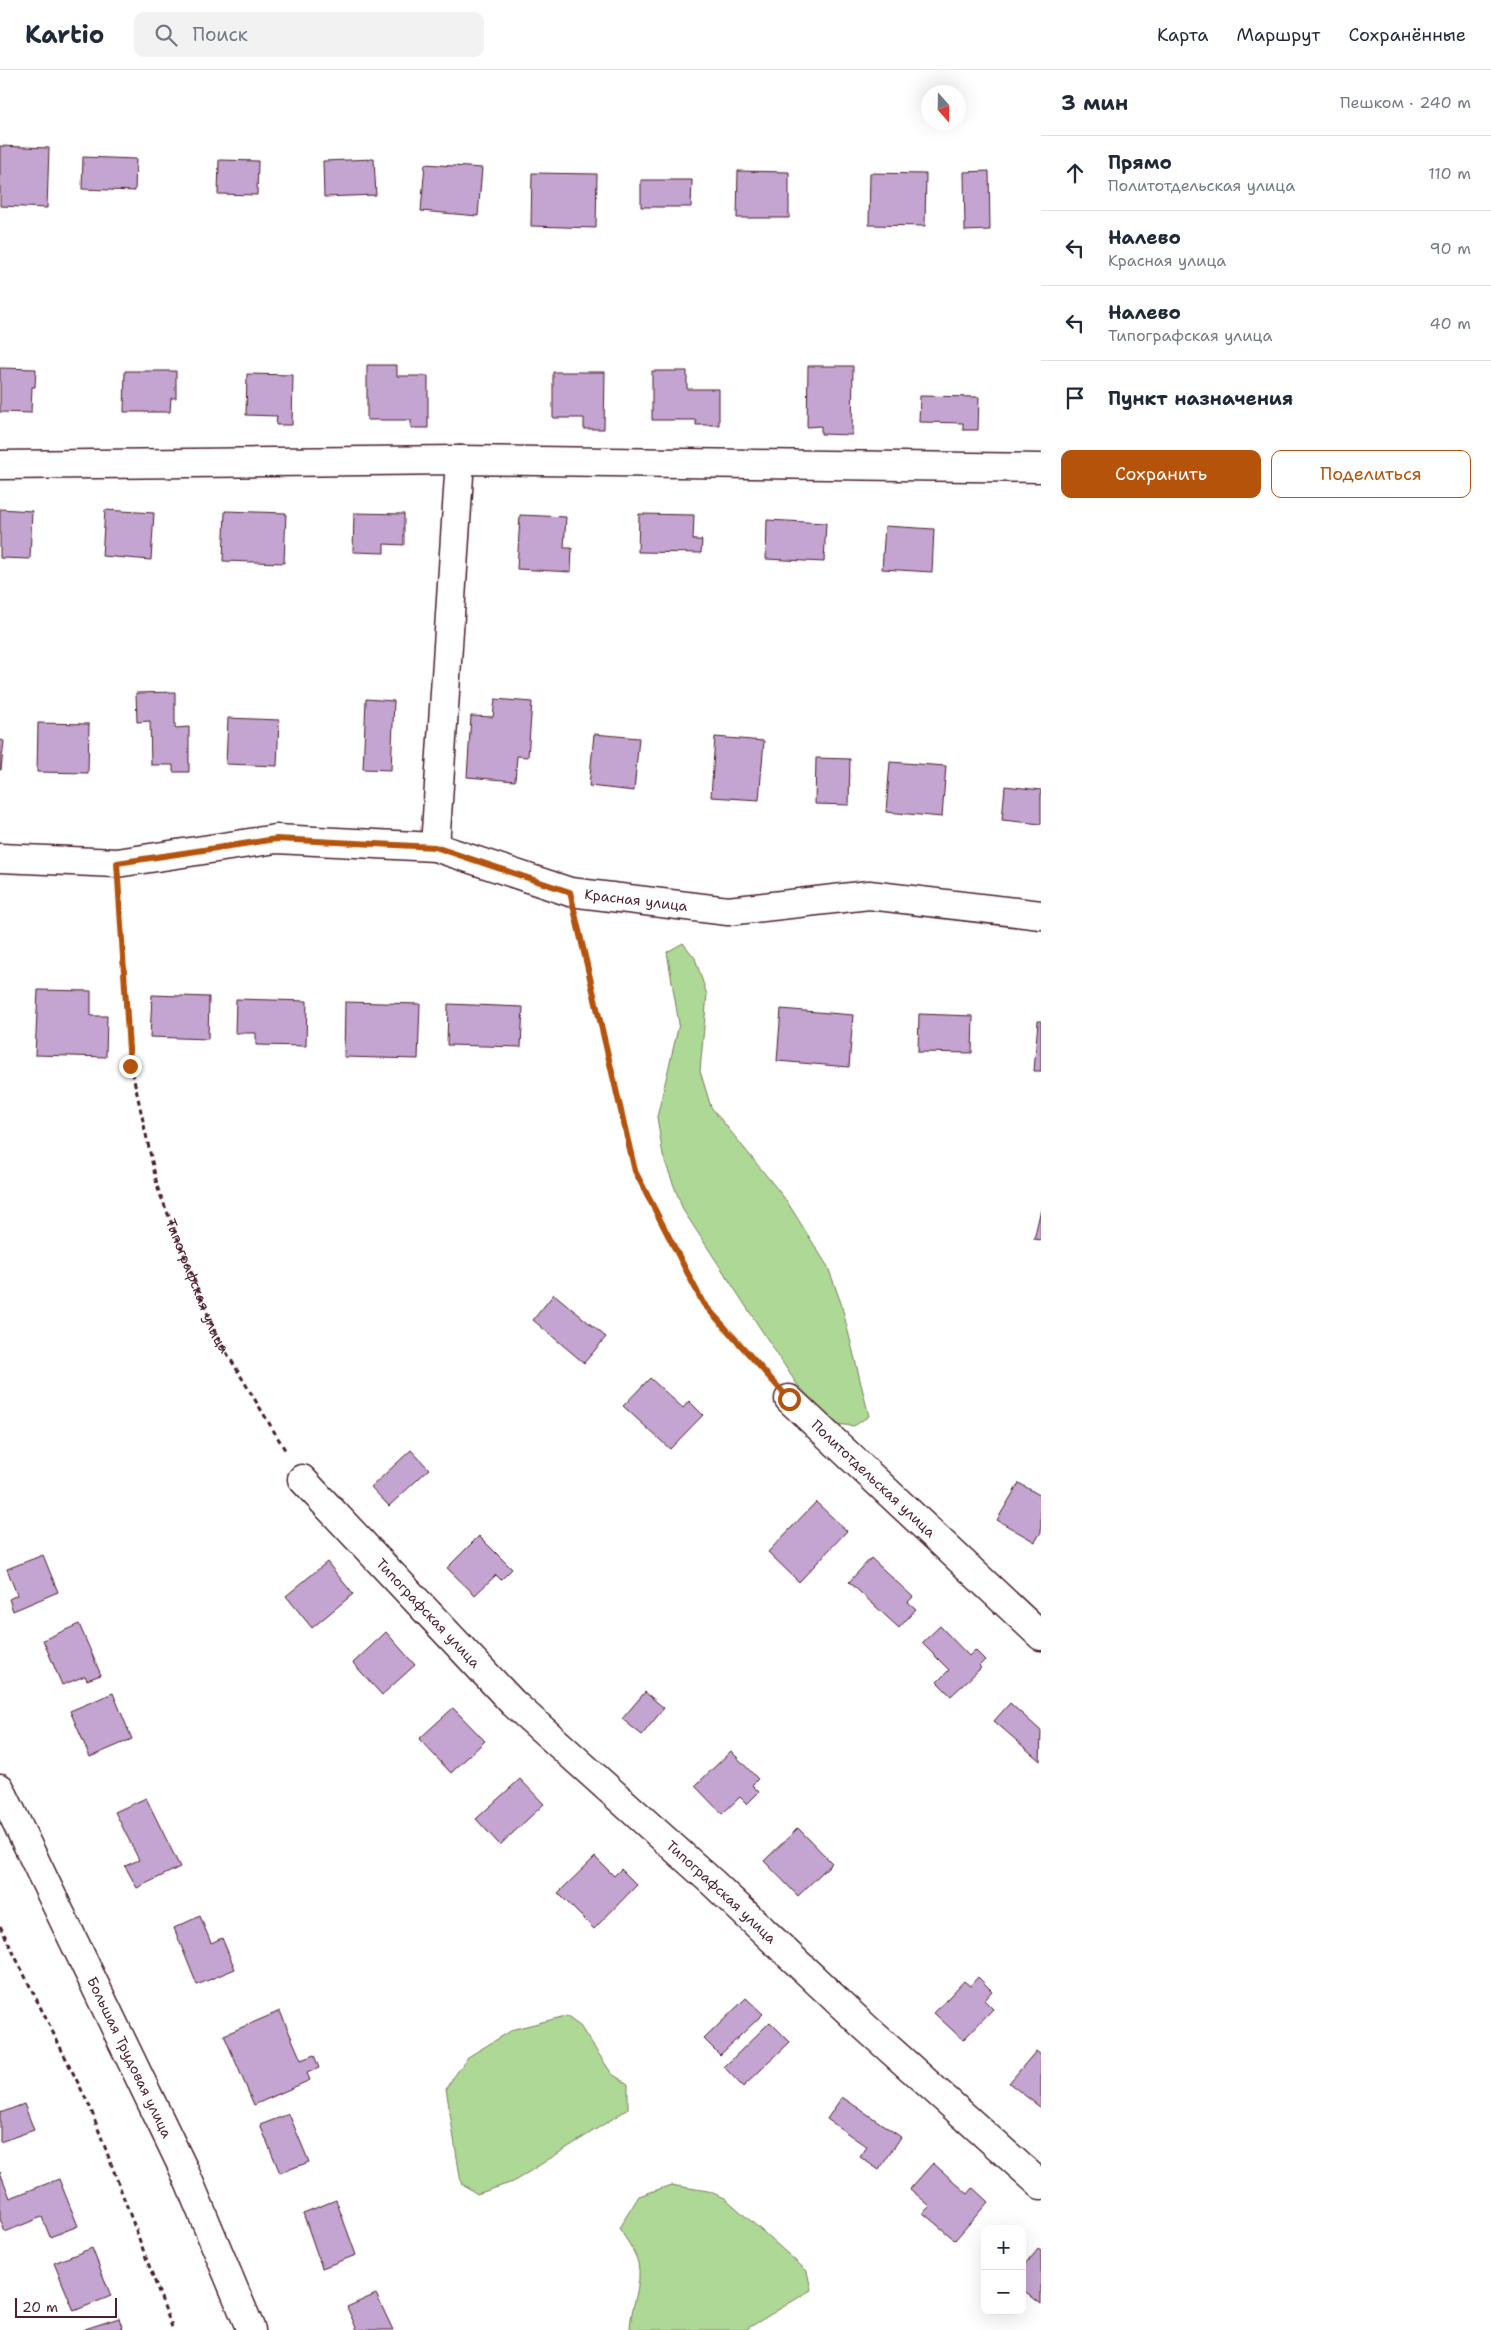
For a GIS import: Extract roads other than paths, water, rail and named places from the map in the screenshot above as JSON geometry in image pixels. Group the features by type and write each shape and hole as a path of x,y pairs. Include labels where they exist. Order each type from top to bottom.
{"street":[{"path":"0,465 460,460 1041,468"},
{"path":"435,847 460,460"},
{"name":"Красная улица","path":"0,858 117,863 276,839 435,847 570,892 728,911 870,895 1041,914"},
{"name":"Политотдельская улица","path":"789,1399 1041,1636"},
{"name":"Типографская улица","path":"302,1479 513,1702 705,1876 865,2027 1041,2185"},
{"name":"Большая Трудовая улица","path":"0,1788 184,2170 251,2330"}]}
